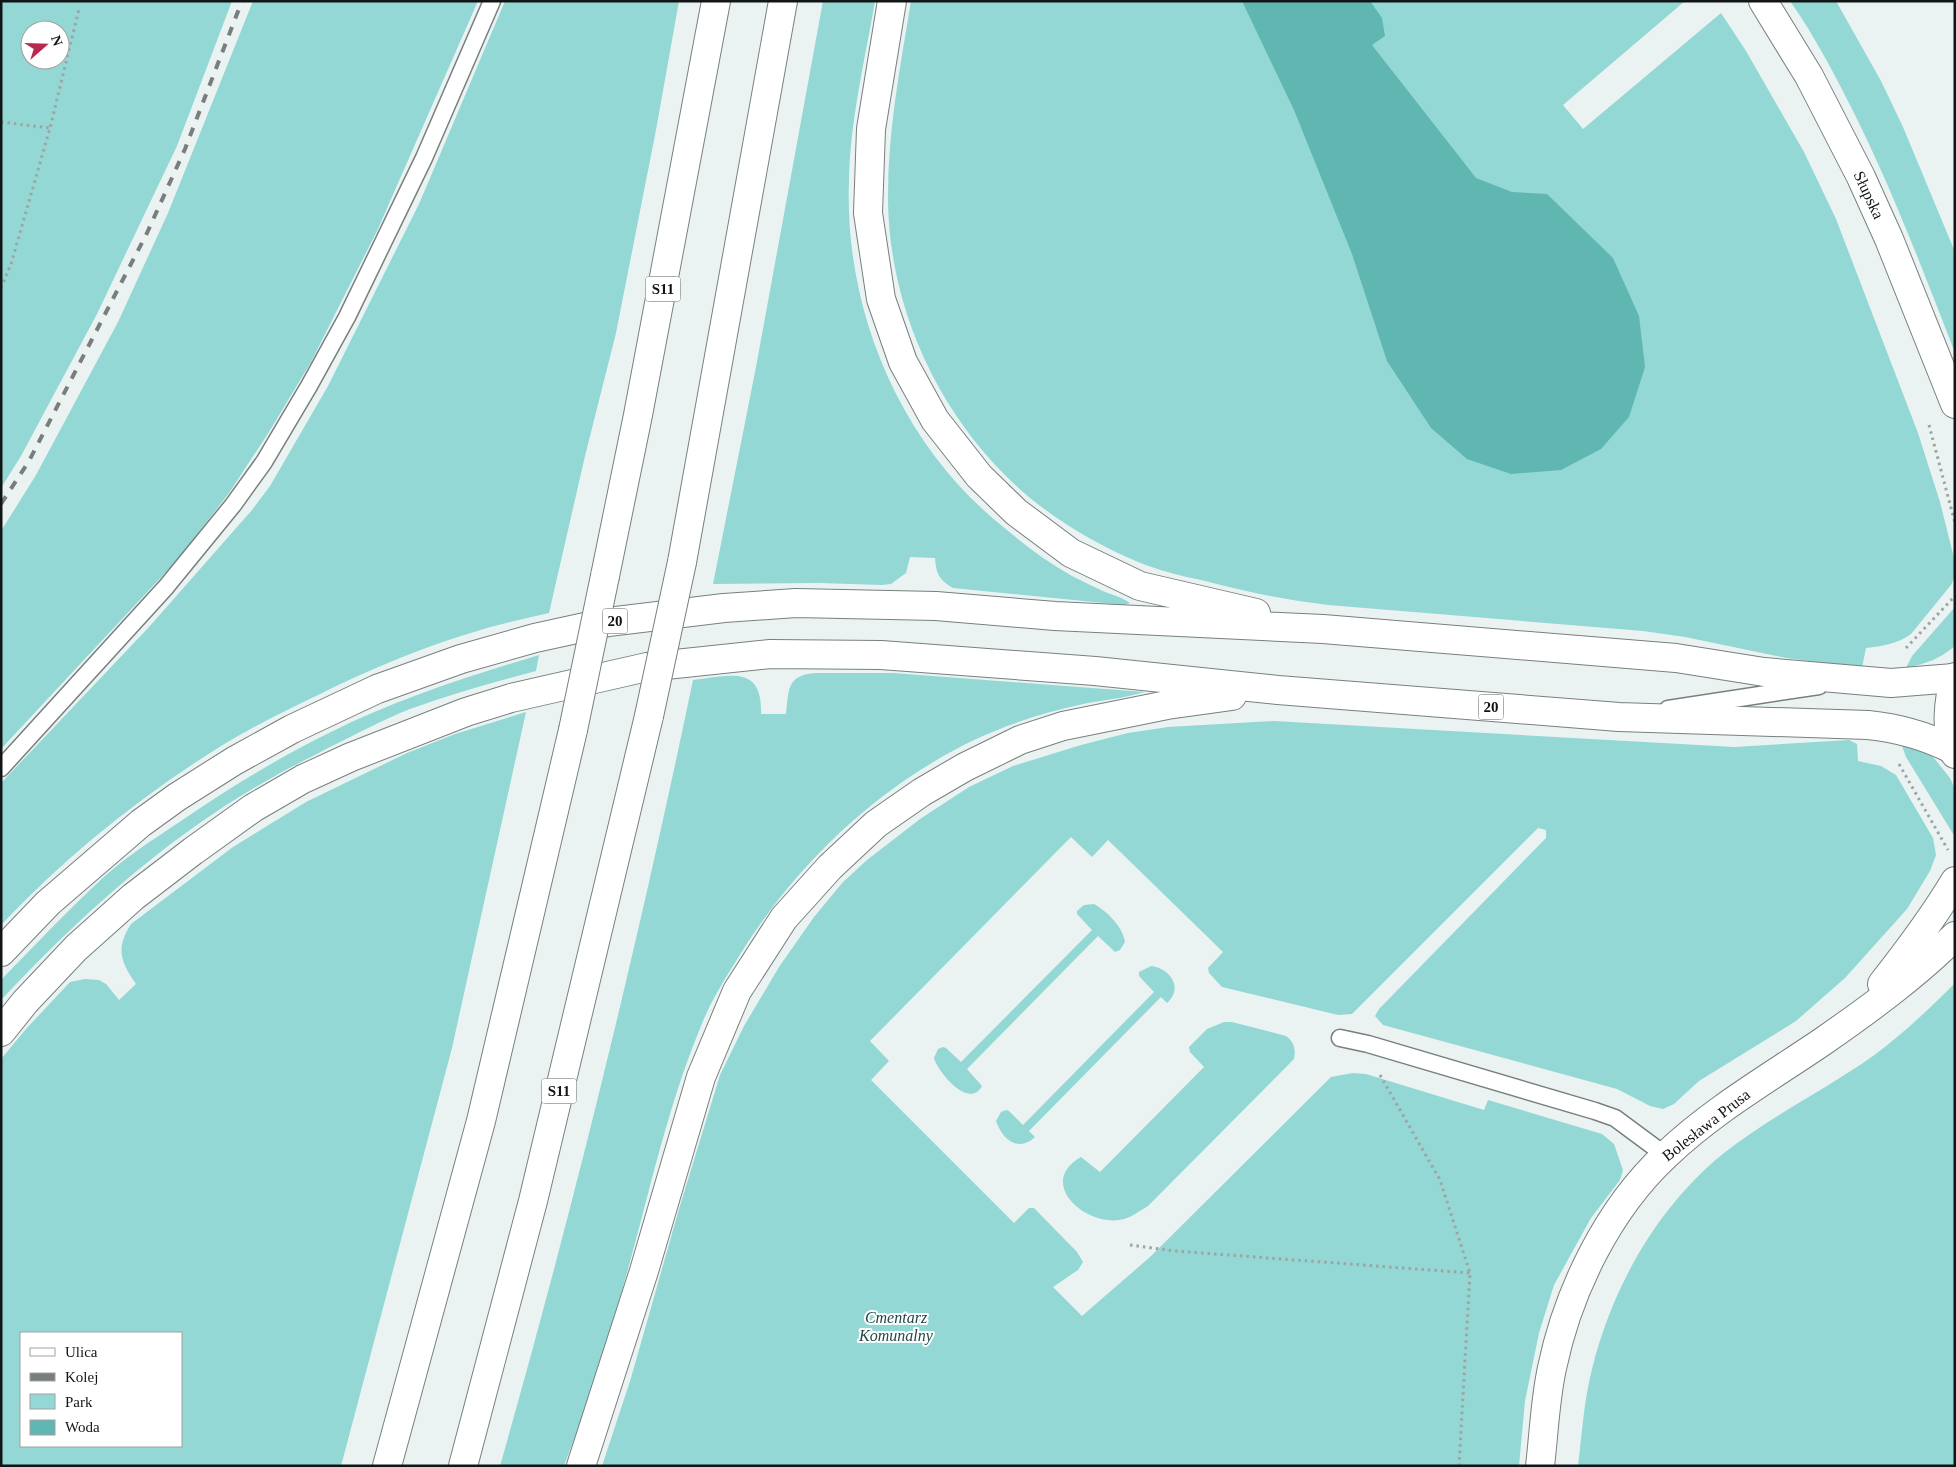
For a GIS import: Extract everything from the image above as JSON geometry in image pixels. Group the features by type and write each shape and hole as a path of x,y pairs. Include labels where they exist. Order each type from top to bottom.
{"main road":[{"name":"S11","path":"388,1460 481,1121 573,730 679,202 716,1"},
{"name":"S11","path":"463,1466 533,1201 649,716 682,562 783,1"},
{"path":"892,1 871,129 868,213 881,299 903,362 935,420 979,476 1016,512 1071,552 1140,586 1323,629"},
{"name":"Słupska","path":"1763,1 1810,76 1861,176 1889,240 1954,404"},
{"name":"20","path":"1,952 48,903 140,823 234,761 292,729 377,689 461,659 535,638 608,622 724,608 796,603 936,606 1055,616 1323,629 1676,658 1764,672 1891,683 1955,678 1949,702 1948,726 1954,752"},
{"path":"1,1032 25,1002 76,948 133,897 253,808 303,779 351,756 466,712 511,698 647,667 770,654 881,655 1095,671 1278,690"},
{"name":"20","path":"581,1466 644,1271 701,1077 737,991 784,918 830,867 876,824 930,787 964,767 1020,740 1063,726 1167,705 1278,690 1619,717 1889,727 1938,742 1954,752"},
{"name":"Bolesława Prusa","path":"1854,1018 1914,943 1937,911 1955,881"},
{"name":"Bolesława Prusa","path":"1540,1466 1552,1368 1563,1325 1579,1282 1600,1241 1623,1203 1665,1155 1706,1121 1854,1018 1932,958 1955,936"}],"lane":[{"path":"1,768 166,587 233,505 264,462 347,317 424,158 492,1"},
{"path":"1619,717 1859,680"},
{"path":"1340,1038 1368,1044 1615,1118 1665,1155"}],"path":[{"path":"1,288 11,264 50,128 79,9"},
{"path":"1,122 50,128"},
{"path":"1928,423 1955,523"},
{"path":"1368,1044 1382,1082 1440,1180 1470,1273 1459,1466"},
{"path":"1130,1245 1175,1251 1470,1273"}],"green space":[{"path":"1,1 232,1 177,146 97,314 21,456 1,488"},
{"path":"253,1 478,1 377,231 311,362 269,432 229,493 177,560 1,749 1,531 36,475 118,322 168,213"},
{"path":"505,1 679,1 616,333 585,456 549,613 487,628 443,642 380,666 269,719 233,739 162,785 105,828 52,875 1,925 1,783 149,627 252,510 270,486 328,386 419,204"},
{"path":"823,1 875,1 852,136 849,181 850,231 857,280 869,328 887,374 910,418 937,459 970,497 1030,549 1072,576 1130,603 1124,605 953,588 939,576 935,558 910,557 906,573 891,584 713,584 756,367"},
{"path":"911,1 1685,1 1563,105 1583,129 1721,13 1746,51 1804,152 1836,219 1918,433 1940,502 1955,562 1955,576 1951,585 1911,634 1890,644 1866,648 1862,668 1786,658 1685,637 1643,631 1328,605 1281,598 1236,589 1155,568 1138,562 1085,536 1034,501 1005,475 980,447 957,417 937,384 907,315 897,278 891,241 888,178 895,102"},
{"path":"1790,1 1836,1 1881,81 1903,127 1955,252 1955,353 1908,234 1870,146 1825,58"},
{"path":"1955,607 1955,646 1932,660 1906,668 1912,656"},
{"path":"539,655 536,671 457,693 400,713 288,769 237,798 164,849 129,877 63,937 1,1000 1,980 52,927 113,869 215,798 292,752 356,720 433,689"},
{"path":"816,673 893,673 1145,692 1069,707 1027,719 974,740 937,760 902,782 837,835 780,897 720,988 704,1018 678,1090 658,1155 610,1332 564,1466 500,1466 554,1271 604,1074 650,878 693,680 731,676 750,680 756,687 760,698 761,714 786,714 791,685 799,677"},
{"path":"526,712 452,1048 341,1466 1,1466 1,1059 70,982 85,979 99,980 106,984 119,1000 136,984 127,969 122,955 123,941 131,924 233,847 306,802 407,753 455,734"},
{"name":"Cmentarz Komunalny","path":"1274,721 1734,747 1849,740 1857,744 1858,761 1881,766 1896,775 1933,838 1936,855 1930,871 1907,909 1845,978 1796,1021 1699,1081 1674,1104 1663,1109 1650,1106 1617,1089 1383,1025 1375,1016 1379,1009 1546,838 1546,830 1538,828 1352,1014 1338,1015 1222,987 1209,973 1208,968 1223,952 1108,840 1092,857 1071,837 870,1041 889,1061 871,1080 1014,1223 1029,1208 1034,1208 1077,1252 1083,1262 1078,1270 1053,1287 1082,1316 1150,1257 1331,1077 1353,1073 1366,1074 1484,1110 1488,1100 1602,1134 1614,1144 1623,1170 1620,1180 1591,1218 1554,1285 1539,1333 1525,1401 1519,1466 602,1466 631,1378 679,1209 720,1075 744,1026 779,967 814,917 843,882 867,860 920,819 969,787 1013,766 1128,733 1168,727"},
{"path":"1901,743 1925,751 1934,758 1950,778 1955,789 1955,837 1906,757"},
{"path":"1094,904 1118,925 1125,942 1120,950 1115,952 1098,936 967,1069 982,1086 976,1092 970,1094 955,1086 941,1072 934,1058 938,1049 946,1048 961,1062 1092,930 1077,914 1077,911 1084,905"},
{"path":"1151,966 1164,971 1173,980 1174,991 1167,1003 1161,997 1029,1131 1035,1137 1023,1144 1011,1142 1006,1138 996,1121 1001,1112 1009,1111 1023,1125 1154,992 1139,976 1139,972"},
{"path":"1955,983 1955,1466 1578,1466 1589,1381 1612,1308 1641,1250 1678,1198 1700,1174 1724,1153 1779,1115 1884,1048 1916,1021"},
{"path":"1224,1022 1232,1022 1286,1036 1294,1046 1294,1059 1148,1206 1124,1219 1110,1220 1095,1217 1082,1211 1071,1202 1065,1191 1063,1179 1068,1168 1081,1157 1100,1172 1204,1067 1190,1052 1189,1047 1207,1029"}],"water":[{"path":"1242,1 1370,1 1382,18 1385,36 1372,45 1476,178 1512,192 1547,194 1613,258 1639,316 1645,367 1629,417 1601,449 1561,470 1511,474 1467,459 1431,428 1387,361 1352,254 1294,110"}],"railway":[{"path":"1,504 29,461 147,233 185,149 242,1"}]}
